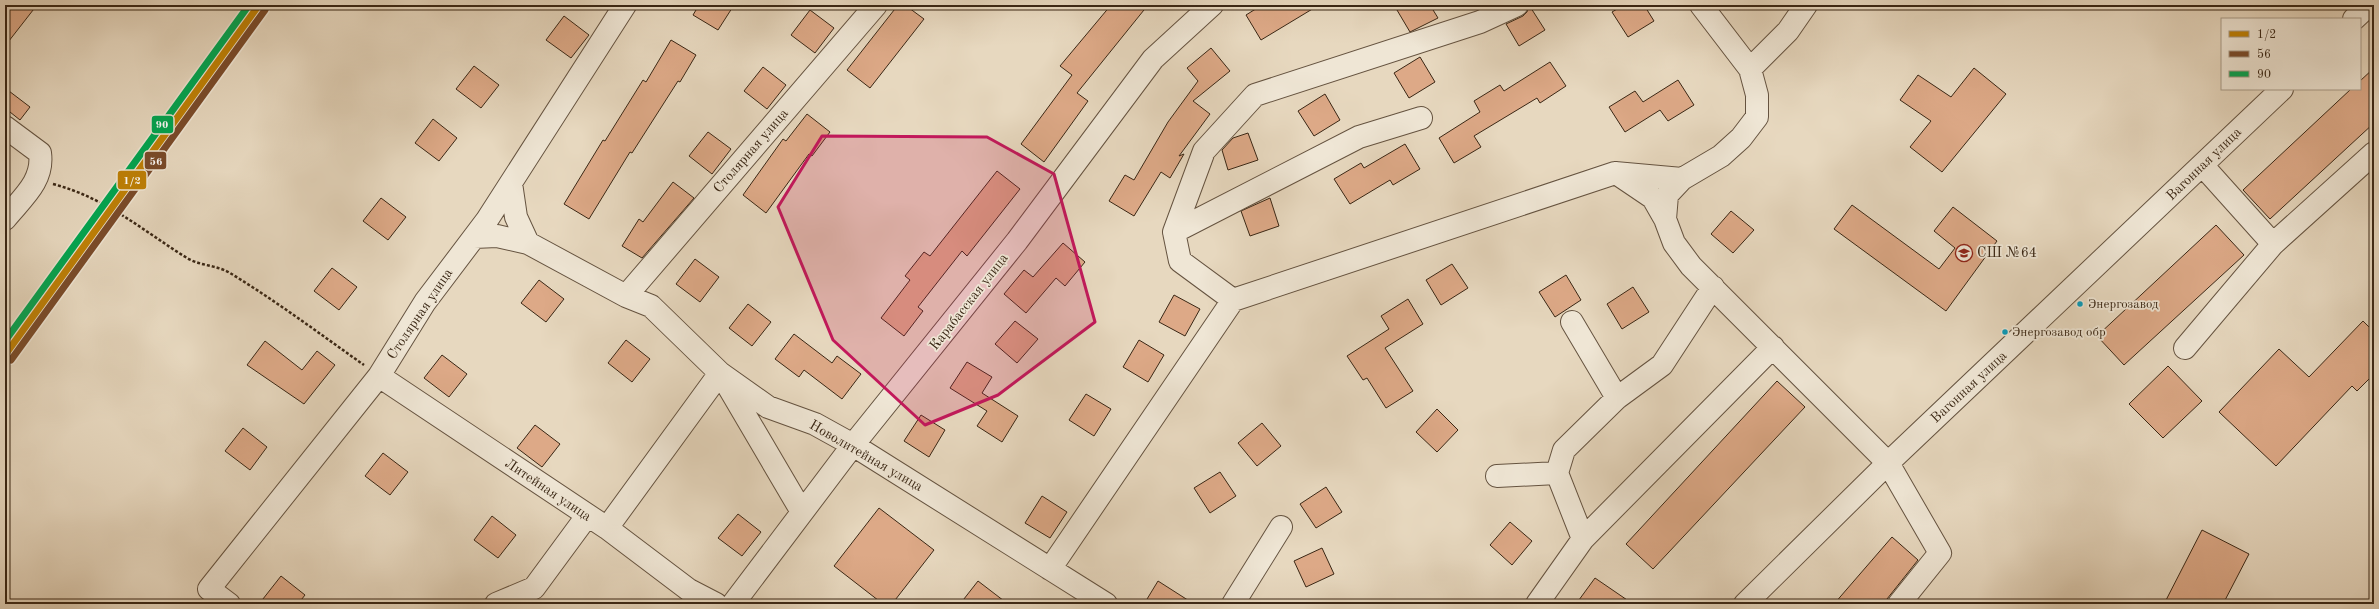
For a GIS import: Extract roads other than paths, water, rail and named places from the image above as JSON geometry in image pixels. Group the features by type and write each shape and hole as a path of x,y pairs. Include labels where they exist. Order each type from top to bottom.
{"street":[{"name":"Столярная улица","path":"229,604 209,589 380,376 425,302 474,237 511,183 608,28 625,5"},
{"name":"Столярная улица","path":"626,296 876,5"},
{"name":"Карабасская улица","path":"733,604 853,445 1017,241 1154,59 1212,5"},
{"path":"1233,300 1180,261 1174,232 1204,151 1255,95 1480,22 1518,5"},
{"path":"1665,219 1668,195 1682,179 1721,156 1741,138 1757,116 1757,95 1750,69 1701,5"},
{"path":"1750,69 1788,31 1806,5"},
{"path":"2355,18 2369,5"},
{"name":"Вагонная улица","path":"1745,604 1888,463 2203,166 2281,90"},
{"path":"1174,232 1360,137 1421,118"},
{"path":"5,127 40,153 42,166 38,180 5,219"},
{"path":"2186,348 2273,244 2374,152"},
{"path":"2203,166 2273,244"},
{"path":"1050,569 1233,300 1615,172 1682,179"},
{"path":"1615,172 1653,198 1665,219 1674,243 1713,287 1888,463 1940,553 1899,604"},
{"path":"511,183 516,217 528,243"},
{"name":"Новолитейная улица","path":"474,237 497,236 528,243 626,296 651,306 720,373 768,408 815,424 853,445 1106,604"},
{"path":"1583,539 1557,473 1564,450 1617,398 1662,365 1713,287"},
{"path":"1572,322 1617,398"},
{"path":"1537,604 1583,539 1773,347"},
{"path":"607,528 720,373 802,512"},
{"name":"Литейная улица","path":"380,376 607,528 684,597 716,604"},
{"path":"1497,476 1557,473"},
{"path":"496,604 534,588 587,516"},
{"path":"1233,604 1281,527"}],"place":[{"name":"СШ №64","path":"1964,253"},
{"name":"Энергозавод","path":"2080,304"},
{"name":"Энергозавод обр","path":"2005,332"}]}
